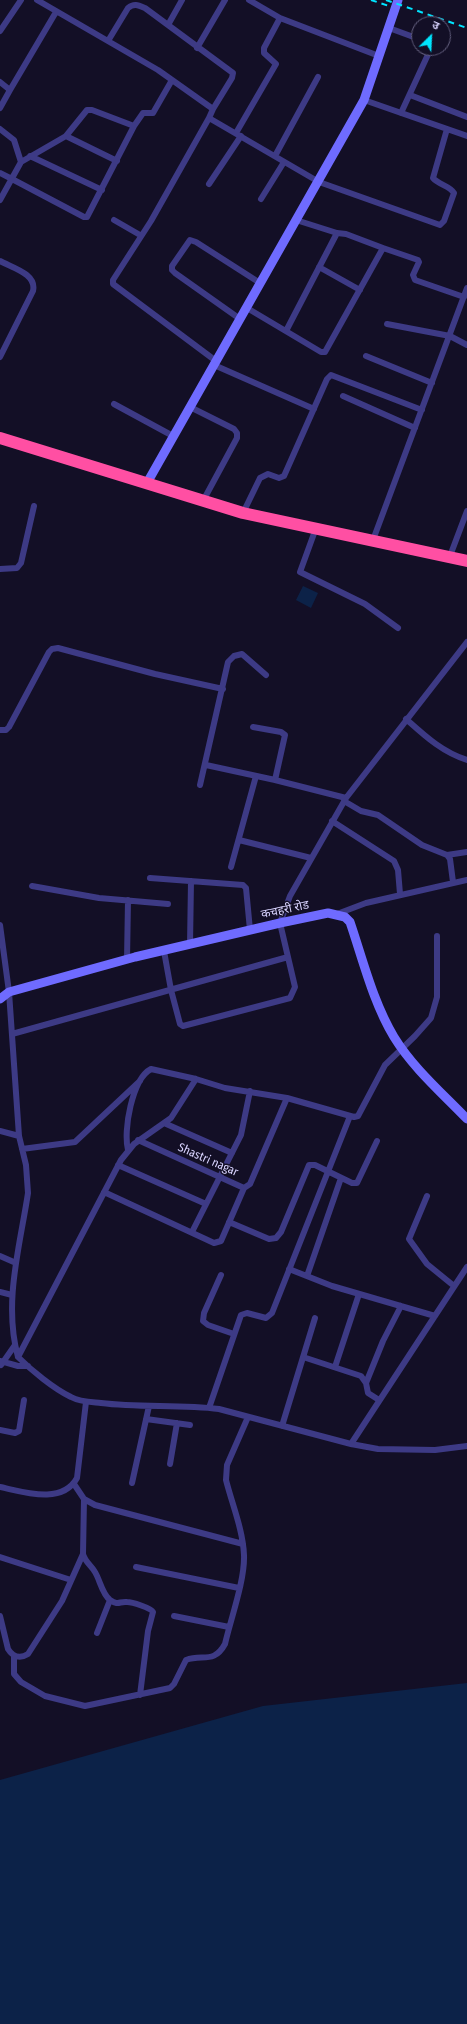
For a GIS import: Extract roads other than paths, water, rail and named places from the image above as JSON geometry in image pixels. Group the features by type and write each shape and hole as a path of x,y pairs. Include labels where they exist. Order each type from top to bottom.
{"highway":[{"path":"0,438 243,513 450,556 467,561"}],"main road":[{"path":"147,483 319,182 364,100 398,0"},
{"name":"कचहरी रोड","path":"0,999 9,992 190,944 280,923 328,914 337,914"},
{"path":"337,914 345,917 350,922 379,1007 401,1048 467,1119"}],"street":[{"path":"0,31 21,0"},
{"path":"38,0 172,80 213,109"},
{"path":"168,25 182,0"},
{"path":"197,48 225,0"},
{"path":"249,0 280,18 379,56"},
{"path":"108,41 128,8 137,4 145,8 197,48 233,72 232,78 113,284 215,363 314,409"},
{"path":"0,108 56,12"},
{"path":"209,184 238,135 276,64 264,53 264,48 280,18"},
{"path":"389,28 411,36"},
{"path":"402,114 427,56"},
{"path":"275,156 318,76"},
{"path":"0,173 84,217 87,217 118,161 134,126 143,113 153,113 172,80"},
{"path":"0,82 10,90"},
{"path":"410,95 467,117"},
{"path":"364,100 467,136"},
{"path":"0,200 21,162 66,136 87,110 92,110 134,126"},
{"path":"208,118 319,182 440,225 443,224 454,193 451,189 436,182 433,178 446,129"},
{"path":"0,129 14,140 21,162"},
{"path":"66,136 118,161"},
{"path":"30,156 102,190"},
{"path":"261,199 284,162"},
{"path":"114,220 140,235"},
{"path":"296,220 337,233 346,234 418,260 419,262 413,275 415,280 464,297"},
{"path":"286,331 337,233"},
{"path":"240,319 175,273 172,270 172,266 190,240 196,242 260,283"},
{"path":"247,308 321,352 325,352 383,248"},
{"path":"0,262 30,277 33,280 34,287 0,357"},
{"path":"320,267 360,290"},
{"path":"373,540 467,288"},
{"path":"459,309 467,312"},
{"path":"387,324 450,336 467,345"},
{"path":"366,356 432,383"},
{"path":"243,513 260,478 268,474 279,478 284,476 327,379 331,375 422,410"},
{"path":"343,396 416,428"},
{"path":"114,404 173,436"},
{"path":"190,407 234,429 237,433 237,438 203,501"},
{"path":"0,569 17,568 21,563 34,506"},
{"path":"450,556 467,510"},
{"path":"316,528 300,572 365,604 398,628"},
{"path":"164,951 171,990 180,1024 183,1026 290,998 295,987 280,923 290,896 332,820 345,800 406,719 467,642"},
{"path":"0,730 6,730 9,727 52,649 58,648 155,674 223,689"},
{"path":"200,785 206,765 228,662 242,654 266,675"},
{"path":"406,719 437,746 453,755 467,760"},
{"path":"253,727 281,732 285,735 275,780"},
{"path":"206,765 275,780 345,800 361,811 374,813 422,845 447,855 467,852"},
{"path":"231,867 256,776"},
{"path":"332,820 394,861 398,870 400,894"},
{"path":"238,840 311,858"},
{"path":"447,855 450,859 454,882"},
{"path":"150,878 244,885 246,888 250,930"},
{"path":"337,914 353,907 400,894 467,880"},
{"path":"190,944 191,881"},
{"path":"32,886 100,898 168,904"},
{"path":"128,900 128,960"},
{"path":"0,925 2,956 9,992 19,1136 26,1165 28,1193 12,1295 15,1345 18,1356 28,1366 60,1390 72,1398 86,1402 121,1406 209,1408 351,1444 406,1450 435,1450 467,1446"},
{"path":"128,1150 126,1129 135,1092 147,1071 151,1069 196,1079 218,1086 287,1098 350,1116 358,1116 381,1071 401,1048 424,1026 435,1008 438,985 437,936"},
{"path":"12,1034 288,957"},
{"path":"18,1356 118,1165 128,1150 138,1140 164,1123 176,1112 196,1079"},
{"path":"22,1149 75,1142 141,1080"},
{"path":"192,1232 243,1129 250,1092"},
{"name":"Shastri nagar","path":"138,1140 244,1188 250,1184 287,1098"},
{"path":"209,1408 239,1318 244,1313 263,1318 269,1317 350,1116"},
{"path":"164,1123 232,1153"},
{"path":"0,1131 19,1136"},
{"path":"229,1222 269,1239 276,1238 281,1232 309,1166 315,1165 352,1183 360,1180 376,1141"},
{"path":"118,1165 206,1204"},
{"path":"306,1276 341,1178"},
{"path":"104,1192 218,1243 221,1241 244,1188"},
{"path":"427,1196 409,1239 427,1264 454,1286"},
{"path":"0,1256 16,1263"},
{"path":"351,1444 467,1267"},
{"path":"289,1268 306,1276 359,1294 434,1316"},
{"path":"221,1275 204,1313 203,1321 208,1325 234,1334"},
{"path":"0,1292 12,1295"},
{"path":"335,1367 359,1294"},
{"path":"366,1383 383,1341 401,1306"},
{"path":"282,1426 314,1318"},
{"path":"1,1363 15,1345"},
{"path":"303,1357 361,1376 366,1383 368,1393 379,1400"},
{"path":"1,1363 28,1366"},
{"path":"0,1430 15,1432 19,1431 24,1400"},
{"path":"0,1487 43,1494 60,1492 74,1484 77,1478 86,1402"},
{"path":"132,1483 149,1406"},
{"path":"0,1616 8,1649 14,1656 14,1674 16,1678 36,1692 54,1699 85,1706 170,1688 174,1684 186,1660 192,1658 206,1658 216,1655 225,1644 243,1572 243,1544 225,1472 248,1417"},
{"path":"146,1419 190,1425"},
{"path":"170,1464 177,1423"},
{"path":"74,1484 84,1499 95,1505 243,1544"},
{"path":"84,1499 83,1554 86,1562 96,1572 105,1594 110,1600 119,1604 128,1602 150,1608 153,1612 148,1631 140,1695"},
{"path":"14,1656 24,1656 28,1654 58,1607 83,1554"},
{"path":"0,1557 71,1580"},
{"path":"136,1567 239,1588"},
{"path":"97,1633 110,1600"},
{"path":"174,1616 229,1627"}],"water":[{"path":"303,586 318,593 311,608 296,600"},
{"path":"467,1683 467,2024 0,2024 0,1780 263,1706"}],"railway":[{"path":"371,0 392,7"},
{"path":"386,0 467,28"}]}
